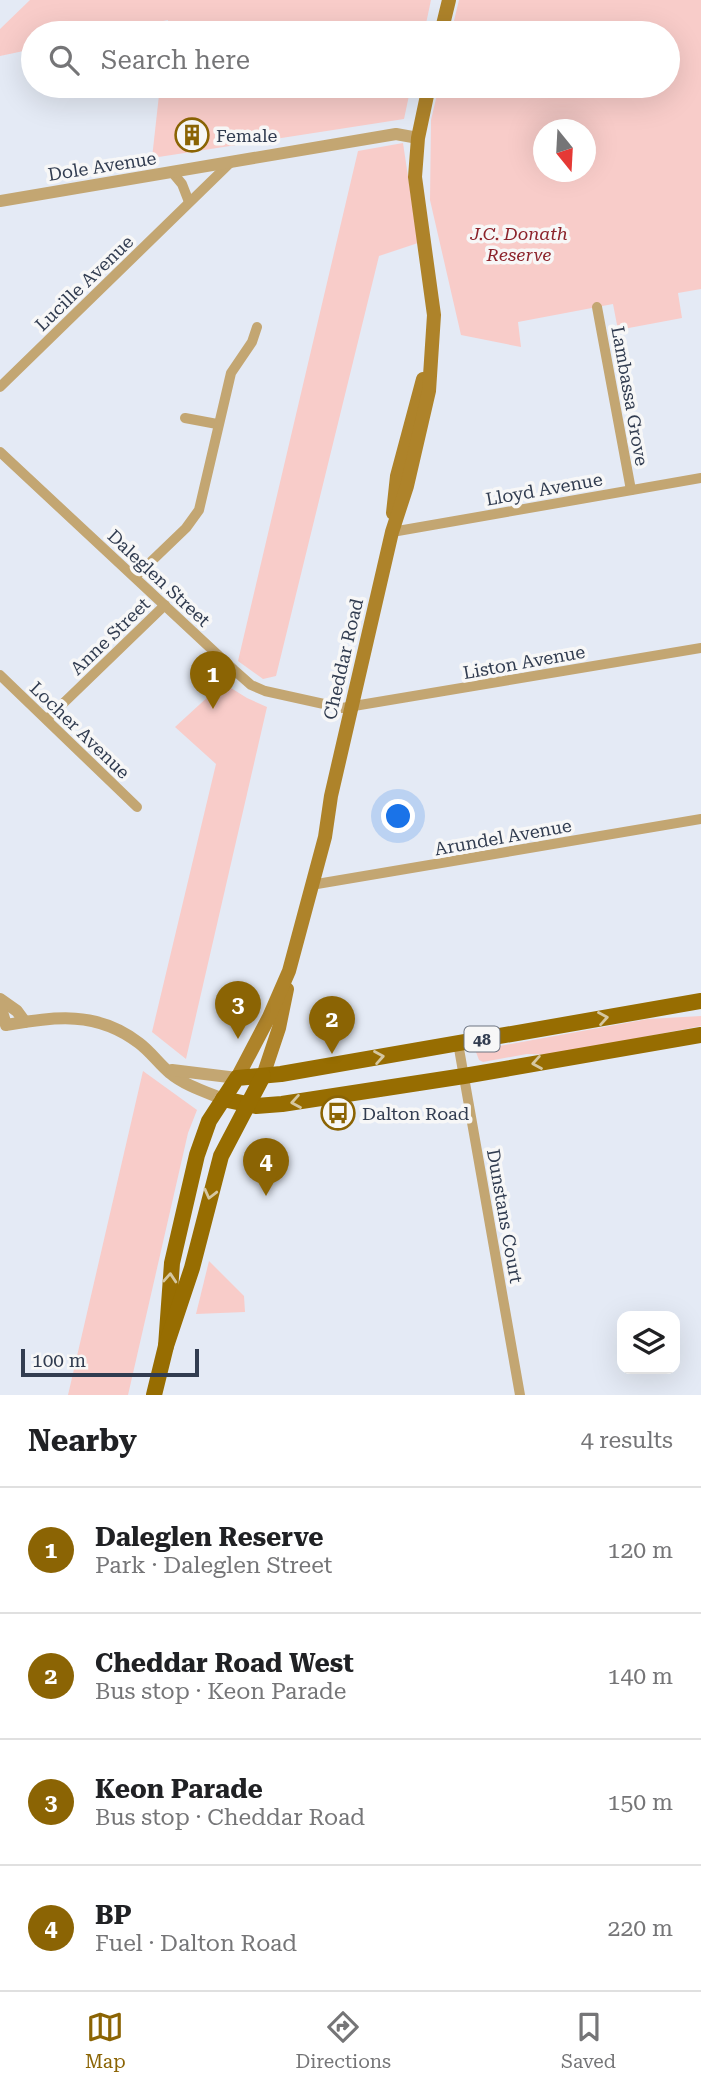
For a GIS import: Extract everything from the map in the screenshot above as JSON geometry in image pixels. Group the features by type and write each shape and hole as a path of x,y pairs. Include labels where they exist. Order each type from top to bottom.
{"main road":[{"path":"444,21 449,0"},
{"name":"Cheddar Road","path":"237,1077 269,1017 289,971 311,885 316,835 331,796 392,532 407,486 429,391 433,302 415,177 418,138 426,98"},
{"name":"Cheddar Road","path":"263,1076 287,996 289,971"},
{"name":"48","path":"237,1077 263,1076 701,1001"},
{"name":"48","path":"247,1105 275,1105 464,1076 701,1035"},
{"path":"154,1395 166,1346 192,1268 218,1165 263,1076"},
{"path":"166,1346 172,1263 190,1180 202,1136 237,1077"},
{"path":"223,1099 247,1105"}],"street":[{"name":"Dole Avenue","path":"0,201 396,134 418,138"},
{"name":"Lucille Avenue","path":"0,387 230,163"},
{"path":"172,172 182,184 189,202"},
{"name":"Lambassa Grove","path":"597,307 631,490"},
{"path":"135,577 186,528 199,510 231,373 252,342 257,327"},
{"path":"185,418 217,424"},
{"name":"Daleglen Street","path":"0,452 251,685 265,691 342,708 351,707"},
{"name":"Lloyd Avenue","path":"392,532 701,478"},
{"name":"Anne Street","path":"47,719 165,605"},
{"name":"Liston Avenue","path":"351,707 701,648"},
{"name":"Locher Avenue","path":"0,675 137,807"},
{"name":"Arundel Avenue","path":"311,885 701,819"},
{"path":"0,999 17,1011 25,1022"},
{"path":"0,1005 3,1026 68,1017 105,1024 145,1047 162,1066 180,1080 223,1099"},
{"name":"Dunstans Court","path":"458,1043 520,1395"},
{"path":"162,1066 182,1073 237,1077"}],"green space":[{"path":"30,0 431,0 427,21 21,21 21,52 0,56 0,29"},
{"name":"J.C. Donath Reserve","path":"459,0 701,0 701,289 678,293 682,318 618,330 613,304 518,322 521,347 461,335 430,200 431,120 436,98 680,98 680,21 454,21"},
{"path":"159,98 408,98 404,119 152,158"},
{"path":"403,143 418,243 379,256 276,676 263,679 238,661 358,151"},
{"path":"223,683 267,707 186,1059 152,1032 216,764 175,727"},
{"path":"701,1016 701,1026 551,1055 527,1054 483,1062 479,1060 476,1052 648,1019"},
{"path":"143,1071 197,1110 188,1133 128,1395 68,1395"},
{"path":"209,1261 244,1296 245,1312 196,1314"}],"place":[{"name":"Female","path":"192,135"},
{"name":"Daleglen Reserve","path":"213,709"},
{"name":"Keon Parade","path":"238,1039"},
{"name":"Cheddar Road West","path":"332,1054"},
{"name":"Dalton Road","path":"338,1113"},
{"name":"BP","path":"266,1196"}]}
